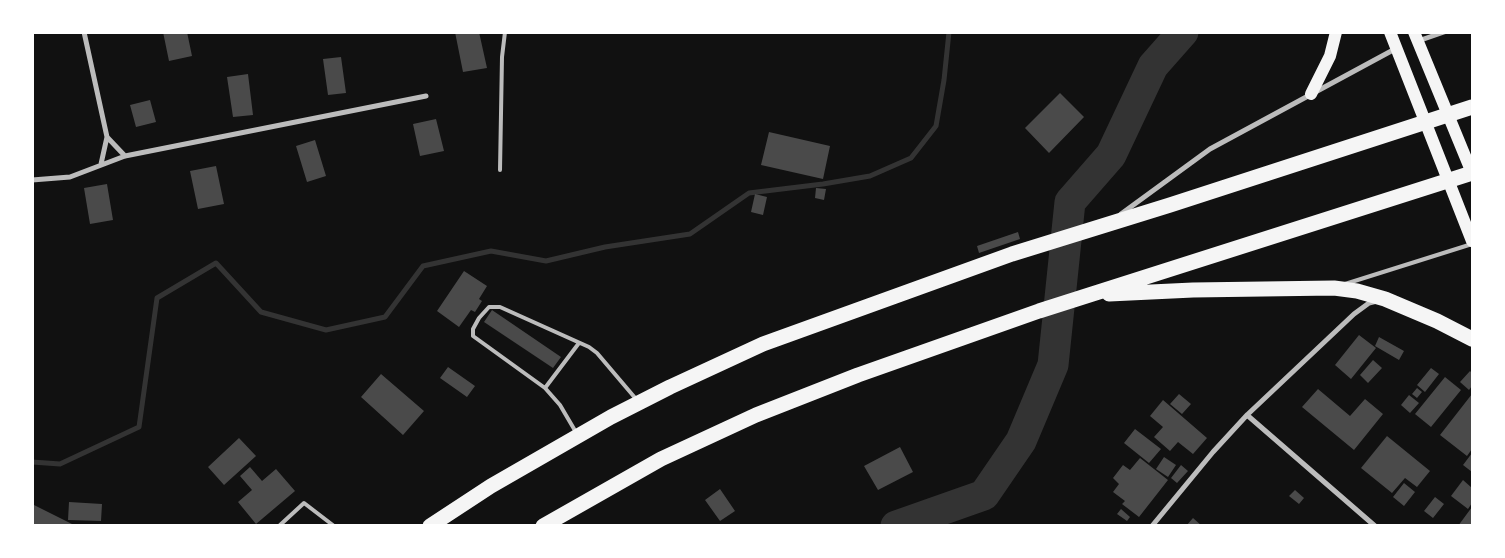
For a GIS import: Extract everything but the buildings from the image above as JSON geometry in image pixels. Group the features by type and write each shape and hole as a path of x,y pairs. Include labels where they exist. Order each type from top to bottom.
{"highway":[{"path":"430,526 491,486 578,436 639,403 763,344 1012,254 1472,107"},
{"path":"543,526 661,459 756,415 884,366 1088,295 1472,173"},
{"path":"1088,295 1194,290 1334,288 1357,291 1385,299 1437,321 1472,340"}],"main road":[{"path":"1311,94 1330,56 1336,32"},
{"path":"1390,32 1472,243"},
{"path":"1416,37 1472,173"}],"street":[{"path":"84,32 107,137 101,164"},
{"path":"1416,37 1444,32"},
{"path":"1106,225 1210,149 1397,48"},
{"path":"32,180 70,177 126,156 426,96"},
{"path":"107,137 126,156"},
{"path":"1152,526 1213,452 1247,415 1354,314 1369,303 1385,299"},
{"path":"1247,415 1375,526"}],"lane":[{"path":"500,170 502,67 505,32"},
{"path":"1334,288 1472,243"},
{"path":"578,436 560,405 545,388 473,336 474,329 483,312 488,307 500,307 597,353 639,403"},
{"path":"545,388 579,343"},
{"path":"279,526 304,503 334,526"}],"waterway":[{"path":"32,462 60,464 139,427 157,298 216,263 261,312 326,330 385,317 423,266 491,251 546,261 605,247 690,234 749,193 870,176 911,158 936,126 944,80 949,32"},
{"path":"896,526 984,495 1021,441 1053,365 1070,202 1111,155 1153,66 1183,32"}]}
